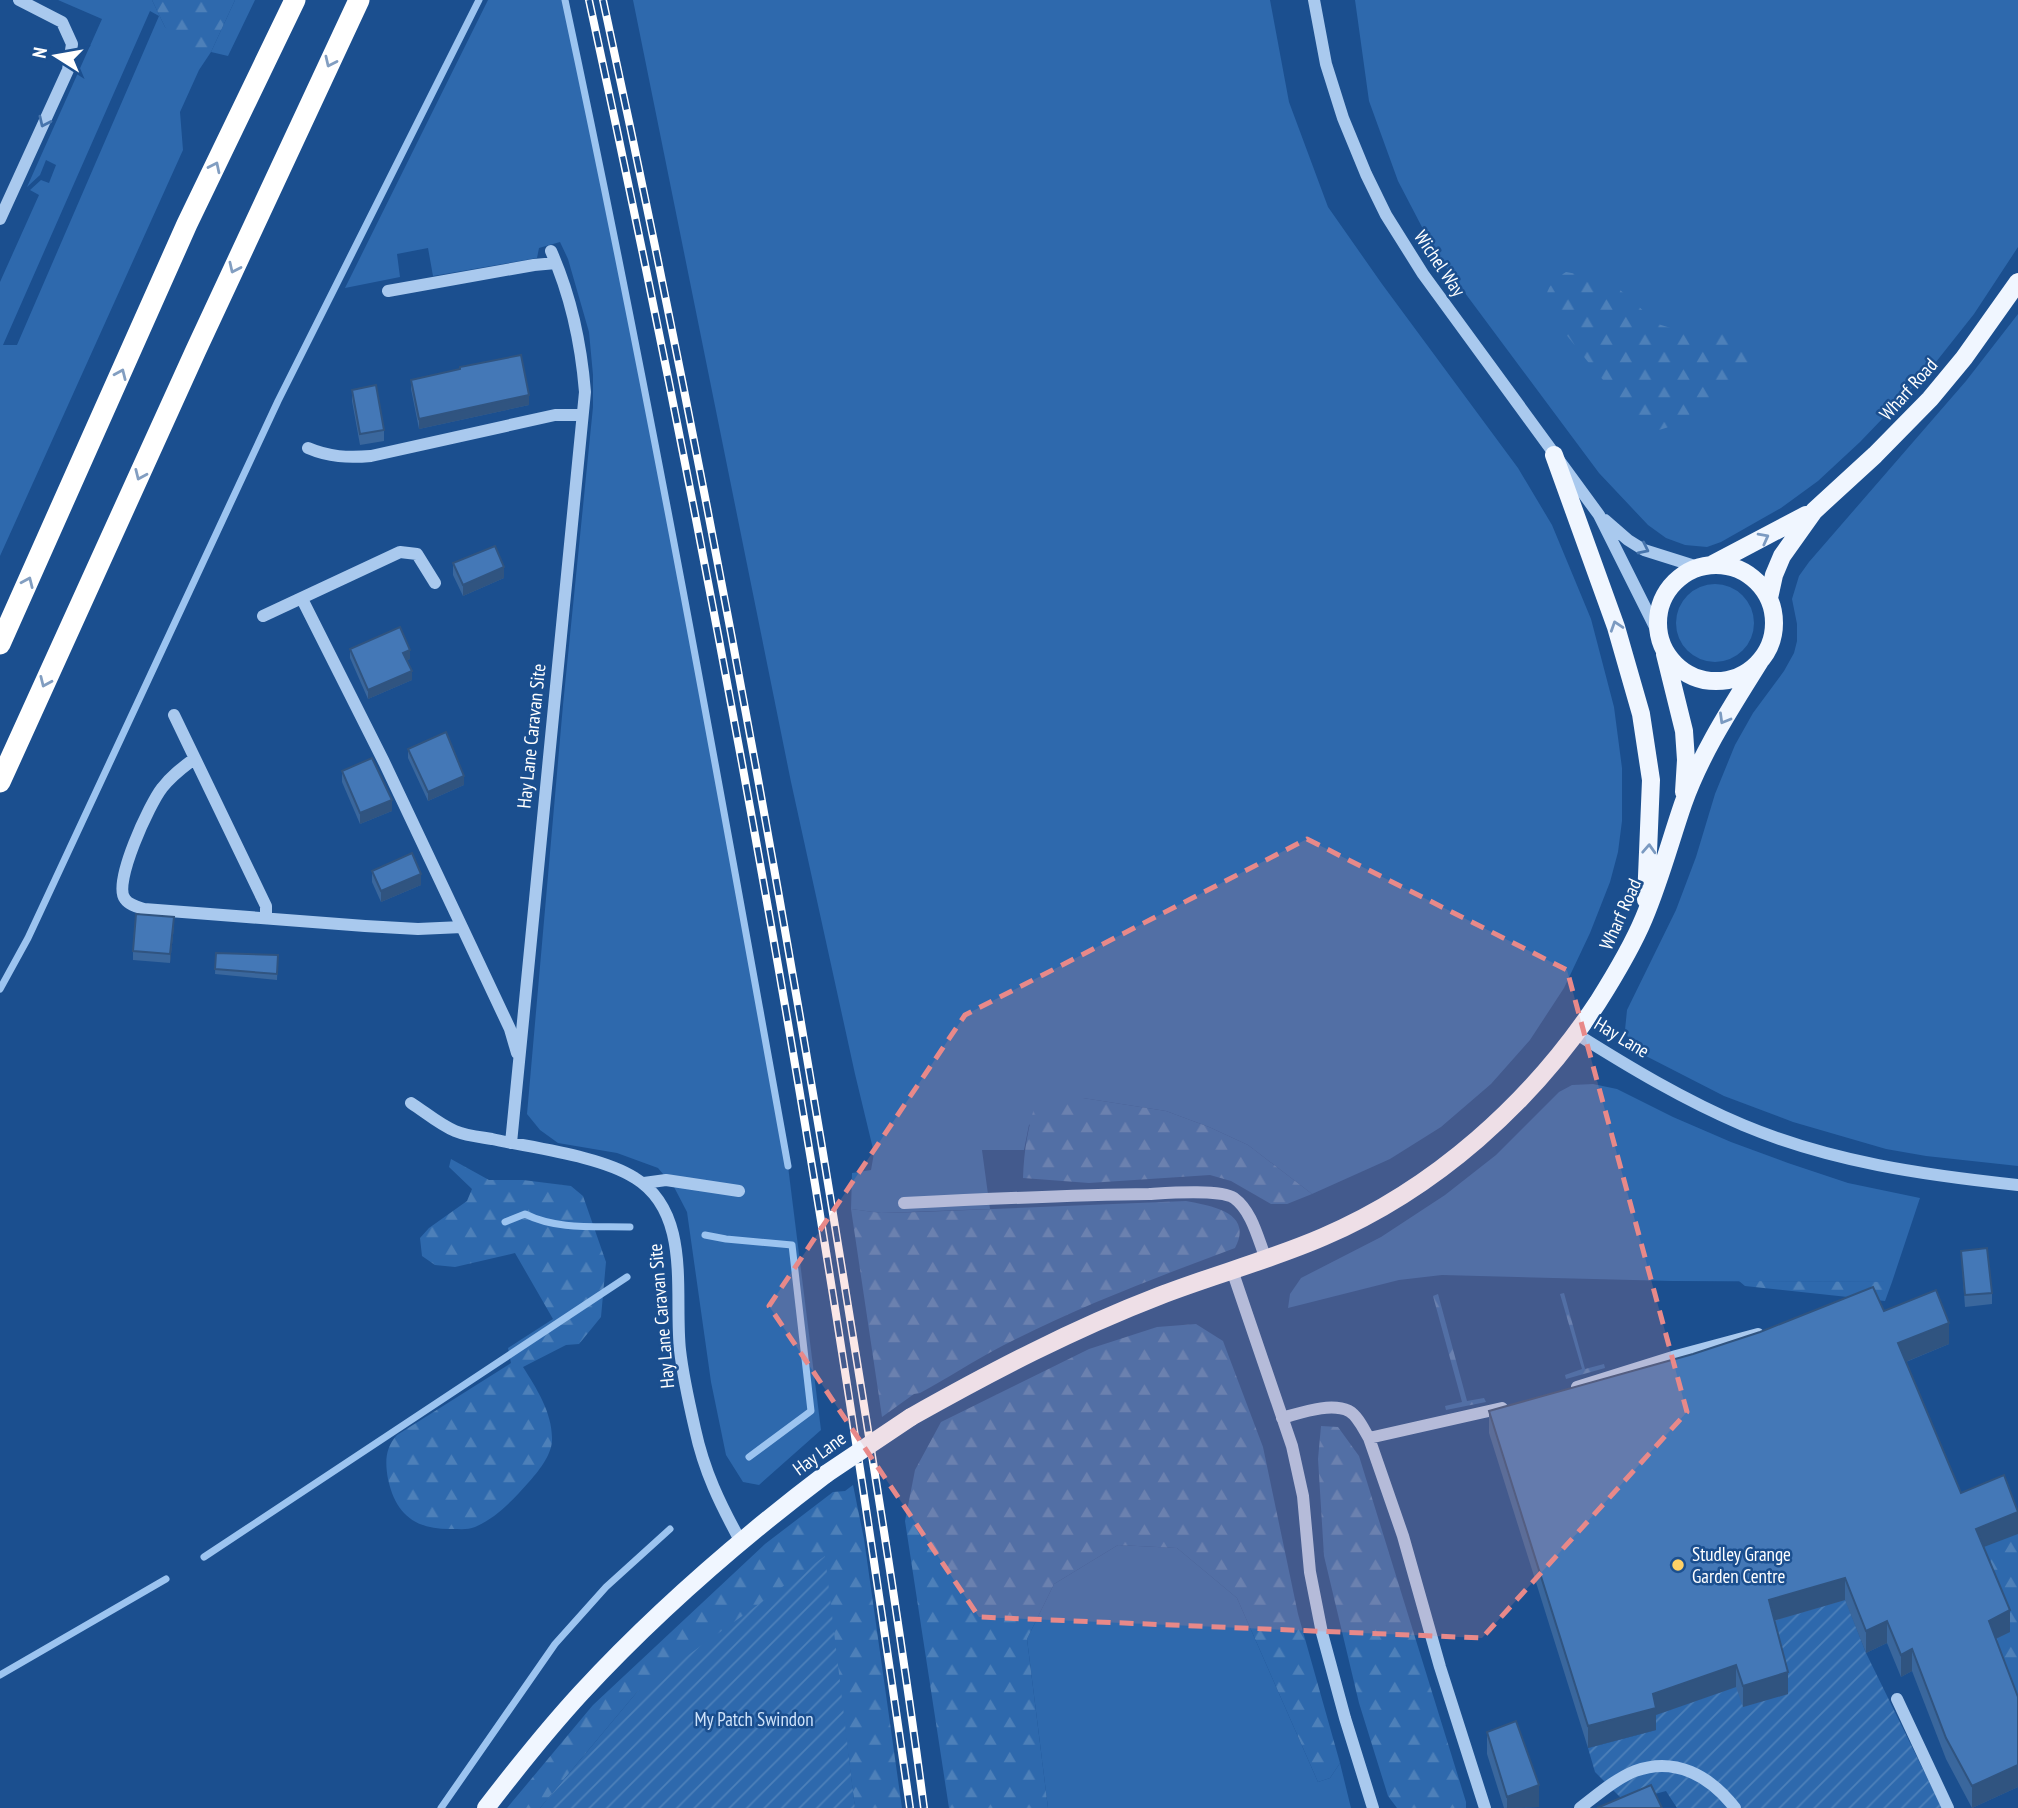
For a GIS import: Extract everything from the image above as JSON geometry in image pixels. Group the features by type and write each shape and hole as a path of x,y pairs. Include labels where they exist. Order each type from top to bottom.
{"highway":[{"path":"0,644 187,224 295,0"},
{"path":"0,782 359,0"}],"main road":[{"name":"Wharf Road","path":"1575,1033 1622,963 1644,917 1670,849 1684,802 1717,731 1771,642 1774,627 1769,598 1782,556 1814,511 1875,455 1930,398 1972,347 2018,282"},
{"path":"1554,455 1616,627 1645,732 1651,780 1651,809 1644,917"},
{"name":"Wharf Road","path":"1684,802 1684,731 1657,620 1663,597 1677,579 1814,511"},
{"path":"1705,566 1728,565 1743,571 1756,580 1769,598"},
{"path":"1662,643 1673,663 1685,673 1706,680 1735,678 1760,661"},
{"name":"Hay Lane","path":"486,1808 580,1694 653,1622 777,1511 826,1474 911,1417 1007,1366 1158,1296 1303,1246 1351,1224 1401,1196 1448,1163 1500,1119 1575,1033"}],"street":[{"path":"0,219 68,70 72,44 62,22 19,0"},
{"name":"Wichel Way","path":"1314,0 1326,64 1343,118 1386,215 1423,274 1599,516 1662,643"},
{"name":"Hay Lane Caravan Site","path":"388,291 553,257 570,303 581,357 585,392 583,415 511,1143"},
{"path":"308,448 335,457 371,456 555,415 583,415"},
{"name":"Wichel Way","path":"1599,516 1644,550 1705,566"},
{"path":"263,616 400,552 417,554 435,583"},
{"name":"Hay Lane Caravan Site","path":"302,599 384,762 462,927 510,1029 519,1060"},
{"path":"174,715 265,906 266,917"},
{"path":"194,759 173,775 152,803 124,868 122,892 125,899 144,909 418,929 462,927"},
{"name":"Hay Lane","path":"1575,1033 1689,1100 1780,1139 1891,1168 1949,1178 2018,1185"},
{"name":"Hay Lane Caravan Site","path":"411,1103 459,1133 613,1167 625,1171 651,1189 665,1211 675,1242 680,1352 704,1466 741,1542"},
{"path":"644,1183 666,1180 739,1191"},
{"path":"904,1203 1113,1194 1215,1193 1231,1196 1243,1207 1266,1259"},
{"path":"1232,1270 1292,1446 1303,1496 1310,1572 1322,1633 1345,1718 1374,1808"},
{"path":"1561,1392 1676,1356 1769,1331"},
{"path":"1369,1438 1510,1406"},
{"path":"1282,1418 1326,1407 1349,1411 1369,1438 1403,1536 1440,1667 1485,1808"},
{"path":"1897,1699 1948,1808"},
{"path":"1580,1808 1609,1786 1634,1772 1660,1766 1677,1767 1713,1784 1735,1808"}],"highlighted area":[{"path":"1307,839 1567,970 1687,1412 1482,1638 979,1617 769,1306 965,1015"}],"green space":[{"path":"58,0 152,0 165,27 211,52 199,70 180,112 183,150 0,556 0,282 39,195 30,190 41,180 49,183 56,165 46,160 40,175 27,187 102,19","holes":["150,11 159,16 17,345 3,345"]},
{"path":"152,0 235,0 211,52 188,48 165,27"},
{"path":"235,0 255,0 228,56 211,52"},
{"path":"488,0 565,0 611,218 700,680 788,1166 821,1430 759,1485 743,1482 726,1455 711,1382 687,1212 674,1187 658,1168 617,1153 558,1143 540,1130 527,1114 563,705 593,407 589,332 568,259 560,242 539,248 537,258 433,276 428,248 397,254 400,277 345,288"},
{"path":"633,0 1270,0 1289,102 1328,207 1518,468 1552,525 1591,619 1614,707 1622,768 1622,821 1610,882 1590,933 1564,988 1530,1040 1491,1084 1441,1127 1390,1159 1312,1194 1248,1145 1209,1127 1166,1111 1083,1098 1029,1125 1024,1150 982,1150 990,1209 881,1213 851,1209 852,1173 871,1170 874,1153 791,782"},
{"path":"1355,0 2018,0 2018,247 1974,314 1932,367 1860,442 1818,481 1781,508 1721,542 1707,547 1685,545 1666,538 1648,525 1599,473 1436,254 1398,181 1369,101"},
{"path":"1566,272 1609,280 1658,324 1677,330 1744,336 1752,340 1756,358 1752,371 1749,376 1672,426 1659,430 1648,429 1591,366 1550,311 1546,302 1547,292"},
{"path":"2018,314 2018,1166 1886,1149 1793,1122 1724,1096 1642,1054 1631,1044 1625,1030 1627,1010 1676,910 1715,794 1735,745 1753,713 1794,653 1797,624 1792,599 1799,576 1966,381"},
{"path":"1707,584 1723,584 1737,590 1748,601 1754,615 1754,631 1748,645 1737,656 1723,662 1707,662 1693,656 1682,645 1676,631 1676,615 1682,601 1693,590"},
{"path":"1593,1084 1617,1089 1673,1117 1788,1163 1848,1183 1920,1198 1892,1282 1672,1281 1442,1275 1399,1280 1288,1308 1290,1294 1301,1278 1381,1237 1445,1195 1496,1155 1559,1092 1572,1085"},
{"path":"1083,1098 1166,1111 1209,1127 1248,1145 1312,1194 1287,1204 1271,1204 1231,1181 1210,1175 1089,1183 1023,1178 1027,1138 1037,1099"},
{"path":"451,1159 489,1180 523,1180 571,1186 583,1196 606,1262 601,1317 579,1344 566,1345 523,1367 539,1393 550,1421 552,1441 547,1458 532,1479 504,1508 483,1523 464,1529 429,1527 410,1518 403,1511 396,1503 388,1479 386,1461 390,1445 397,1435 511,1363 508,1348 553,1319 515,1253 455,1267 435,1265 422,1256 420,1238 429,1228 467,1201 472,1189 449,1167"},
{"path":"1186,1201 1218,1209 1234,1219 1239,1226 1235,1248 1118,1293 1032,1331 914,1394 882,1417 851,1209 881,1213"},
{"path":"1739,1281 1892,1282 1885,1301 1745,1286"},
{"path":"1564,1293 1585,1369 1604,1364 1605,1368 1566,1379 1565,1375 1582,1369 1560,1294"},
{"path":"1438,1294 1467,1401 1484,1398 1486,1402 1446,1410 1445,1406 1462,1402 1433,1296"},
{"path":"1196,1324 1223,1341 1263,1447 1298,1614 1340,1763 1330,1778 1318,1782 1237,1598 1177,1548 1118,1545 1054,1584 1027,1639 1048,1808 949,1808 905,1521 915,1470 941,1422 1089,1349 1157,1327"},
{"path":"1321,1426 1338,1427 1359,1456 1466,1808 1397,1808 1388,1796 1359,1703 1324,1556 1318,1459"},
{"path":"853,1485 864,1539 902,1808 855,1808 828,1595 637,1692 540,1808 507,1808 593,1705 765,1544 833,1492 845,1491"},
{"path":"2018,1532 2018,1719 1989,1642 2009,1632 1973,1544"},
{"path":"1118,1545 1177,1548 1237,1598 1318,1782 1330,1778 1340,1763 1351,1808 1048,1808 1027,1639 1054,1584"},
{"name":"My Patch Swindon","path":"825,1556 855,1808 540,1808 637,1692"},
{"path":"1844,1596 1866,1653 1942,1808 1677,1808 1666,1791 1625,1802 1595,1772 1588,1748 1656,1730 1653,1716 1769,1622"}],"building":[{"path":"521,355 529,395 419,419 411,380"},
{"path":"376,385 384,430 360,434 352,390"},
{"path":"495,546 504,567 463,585 453,563"},
{"path":"400,627 410,650 403,653 412,671 368,690 350,649"},
{"path":"446,732 464,776 428,792 408,749"},
{"path":"372,758 392,800 360,813 342,771"},
{"path":"412,853 421,874 381,891 372,871"},
{"path":"136,914 174,917 170,954 133,951"},
{"path":"216,953 278,955 277,974 215,969"},
{"path":"1987,1248 1992,1293 1965,1295 1961,1251"},
{"name":"Studley Grange Garden Centre","path":"1873,1287 1884,1311 1936,1290 1949,1323 1898,1343 1961,1493 2004,1475 2018,1512 1976,1529 2010,1610 1989,1621 2018,1697 2018,1765 1972,1786 1946,1738 1912,1649 1901,1655 1887,1621 1866,1631 1845,1578 1769,1600 1788,1672 1743,1686 1736,1665 1653,1694 1656,1708 1588,1726 1489,1411 1693,1354 1760,1332"},
{"path":"1516,1721 1539,1785 1507,1797 1487,1732"},
{"path":"1651,1785 1662,1808 1597,1808"}],"waterway":[{"path":"0,989 28,938 278,401 479,0"},
{"path":"565,0 654,436 788,1166"},
{"path":"505,1222 525,1214 563,1225 630,1227"},
{"path":"705,1235 792,1245 811,1411 749,1457"},
{"path":"204,1557 627,1277"},
{"path":"441,1808 555,1644 606,1587 670,1529"},
{"path":"0,1675 166,1579"}],"railway":[{"path":"589,0 708,579 761,869 837,1322 910,1808"},
{"path":"603,0 671,325 765,815 858,1369 924,1808"}],"place":[{"name":"Studley Grange Garden Centre","path":"1678,1565"}]}
